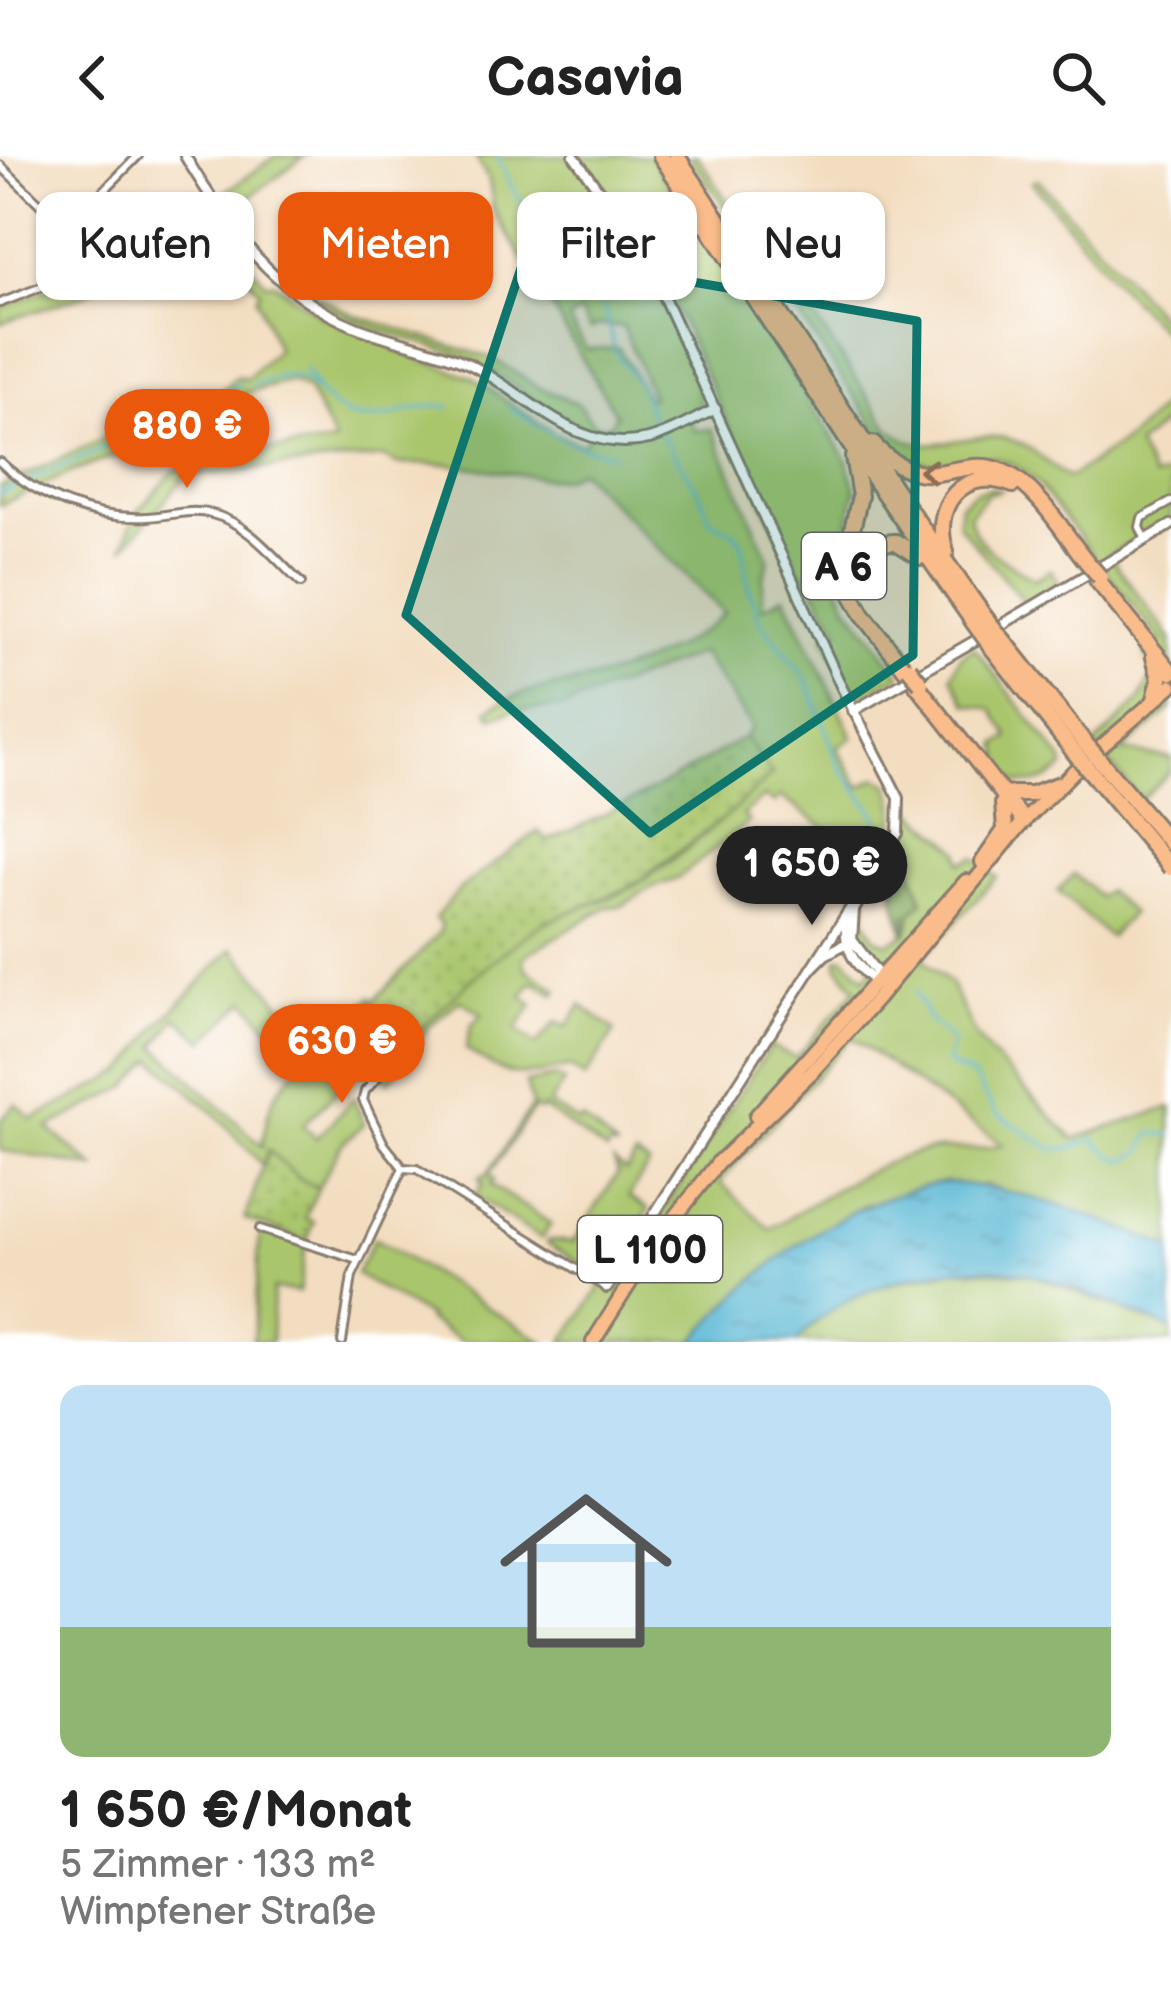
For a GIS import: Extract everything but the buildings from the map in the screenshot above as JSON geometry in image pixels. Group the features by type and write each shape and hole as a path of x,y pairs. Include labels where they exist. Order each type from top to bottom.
{"highway":[{"name":"A 6","path":"661,156 934,567 1171,868"},
{"name":"A 6","path":"677,156 954,574 979,619"},
{"path":"844,412 884,454 907,469 932,474 986,467 1008,474 1032,495 1171,672"},
{"name":"A 6","path":"850,446 860,496 846,551 845,579 856,605 908,669"},
{"path":"954,574 941,524 952,494 971,480 997,479 1020,489 1086,563"},
{"path":"934,567 904,545 888,541 869,546 851,572 856,596 1026,818"},
{"path":"1098,579 1169,658"},
{"path":"1150,647 1160,672 1155,699"},
{"name":"A 6","path":"1080,747 1171,844"},
{"path":"1004,793 1031,794 1060,784"},
{"path":"988,858 1005,830 1004,793"}],"main road":[{"name":"L 1100","path":"593,1342 655,1243 717,1164 988,858 1060,784 1171,686"}],"street":[{"path":"102,192 138,156"},
{"path":"185,156 207,192"},
{"path":"574,156 637,247 853,711 899,799 900,820 891,848 854,910 849,943 881,983"},
{"path":"0,165 36,200"},
{"path":"254,257 322,310 353,326 471,365 568,428 609,440 645,440 716,409"},
{"path":"0,303 36,289"},
{"path":"0,462 64,503 107,515 144,518 193,511 227,519 301,583"},
{"path":"1146,540 1142,518 1171,502"},
{"path":"853,711 1171,526"},
{"path":"403,1168 426,1174 607,1288 891,848"},
{"path":"847,913 853,960 881,983"},
{"path":"813,967 849,943"},
{"path":"863,959 880,963 907,954"},
{"path":"403,1168 384,1144 363,1100 365,1091 406,1048"},
{"path":"342,1342 358,1260 403,1168"},
{"path":"260,1228 358,1260"}],"highlighted area":[{"path":"526,253 917,321 913,655 650,833 406,615"}],"green space":[{"path":"276,156 305,156 254,194 226,192"},
{"path":"475,156 650,156 673,192 517,192 517,249 494,211"},
{"path":"689,156 698,156 722,192 721,202"},
{"path":"1038,179 1171,329 1171,340 1114,281 1032,182"},
{"path":"697,228 721,265 721,300 744,300 847,461 856,489 836,576 847,604 901,675 858,696 847,685 825,636 839,630 805,574 795,571 671,300 697,300"},
{"path":"254,269 267,284 278,285 278,300 298,300 319,315 395,350 472,377 555,434 583,445 589,430 559,416 477,362 366,326 318,300 494,359 538,387 579,404 594,425 610,425 616,415 547,300 661,300 699,387 700,403 689,417 695,431 712,429 769,559 762,607 785,596 853,737 837,748 860,787 877,778 889,784 894,800 892,831 884,845 869,834 851,832 828,860 820,856 834,834 780,796 775,803 764,797 743,814 749,822 677,879 650,888 622,906 607,907 523,959 526,969 558,990 555,995 533,981 522,997 533,1005 516,1030 536,1045 556,1022 567,1027 581,1005 615,1031 585,1078 570,1067 515,1074 482,1059 466,1049 471,1026 482,1014 460,1000 430,1026 389,1082 377,1074 496,956 551,919 646,879 772,774 744,737 752,728 701,653 563,708 515,710 492,717 488,710 524,694 642,663 695,636 724,613 579,470 564,478 545,478 448,464 397,464 383,457 186,476 123,549 135,514 174,471 249,452 335,443 308,390 291,381 248,392 222,417 72,472 0,505 0,487 112,435 211,402 236,377 247,379 277,349 256,297 260,291 254,284","holes":["580,311 590,329 623,327 652,397 647,398 619,348 586,349 569,320"]},
{"path":"36,293 36,300 70,300 0,323 0,308"},
{"path":"788,300 802,300 890,429 919,443 980,437 1012,440 1069,478 1129,438 1171,398 1171,417 1137,446 1153,478 1171,474 1171,520 1109,555 1171,639 1171,709 1122,751 1171,758 1171,771 1141,799 1094,746 1140,700 1153,674 1145,654 1161,641 1037,483 1016,467 983,457 925,463 908,457 878,430"},
{"path":"1000,490 987,494 969,515 977,536 1034,579 1051,570 1060,584 1027,605 958,524 960,504 976,491"},
{"path":"974,647 1063,761 1064,768 1055,775 1028,784 1010,779 993,766 1001,757 998,744 1008,734 992,709 967,704 952,676 960,657"},
{"path":"744,737 772,774 728,815 631,887 543,923 515,943 392,1057 382,1050 361,1067 346,1051 374,1001 440,932 435,918 460,889 538,831 547,841 573,830"},
{"path":"914,812 959,850 961,863 975,857 997,877 922,958 951,985 989,1053 1074,1139 1171,1107 1171,1248 1118,1226 984,1185 863,1205 758,1276 693,1342 563,1342 605,1274 547,1243 573,1242 618,1173 614,1162 626,1171 636,1156 649,1164 629,1196 649,1209 606,1273 619,1279 770,1046 796,1058 856,989 837,965 838,958 844,957 865,978 873,969 854,929 867,898 865,918 875,938 888,943 907,933 912,913 923,902 904,855 906,822","holes":["851,1037 1003,1145 908,1155 847,1183 770,1229 720,1182"]},
{"path":"902,837 923,902 912,913 904,934 887,863"},
{"path":"1074,874 1099,897 1107,891 1132,913 1109,937 1058,891"},
{"path":"233,948 320,1049 371,997 374,1001 346,1051 361,1067 303,1125 316,1138 354,1098 364,1124 341,1145 318,1188 298,1178 269,1151 264,1167 216,1114 153,1059 127,1087 48,1128 95,1168 0,1150 0,1121 16,1104 32,1119 125,1071 159,1025","holes":["246,1000 300,1066 272,1101 262,1146 156,1046 177,1017 204,1041"]},
{"path":"556,1077 564,1082 549,1104 579,1123 582,1119 618,1149 611,1146 607,1152 543,1108 534,1108 489,1175 494,1179 491,1185 551,1224 541,1239 475,1196 483,1183 479,1179 486,1176 532,1106 526,1083"},
{"path":"268,1150 298,1178 318,1188 305,1218 314,1222 307,1241 245,1219"},
{"path":"260,1231 306,1245 299,1292 273,1289 271,1342 253,1342"},
{"path":"374,1238 544,1342 462,1342 356,1274"},
{"path":"959,1269 1030,1274 1171,1329 1171,1342 797,1342 813,1324 850,1299"}],"water":[{"path":"945,1182 1032,1198 1171,1248 1171,1329 1034,1275 972,1268 905,1278 873,1289 843,1303 797,1342 693,1342 746,1287 806,1240 872,1203"}],"waterway":[{"path":"497,156 515,193 539,226 577,254 602,298 615,351 641,388 655,425 699,492 710,520 734,533 742,544 749,590 762,624 807,680 840,767 884,833"},
{"path":"304,369 316,388"},
{"path":"253,385 291,376 354,417 450,407"},
{"path":"0,493 154,427 213,408 239,383"},
{"path":"509,407 571,442 613,453"},
{"path":"915,992 929,1020 953,1042 947,1059 951,1067 973,1076 996,1113 1052,1149 1093,1139 1126,1161 1142,1151 1151,1133 1171,1135"}]}
